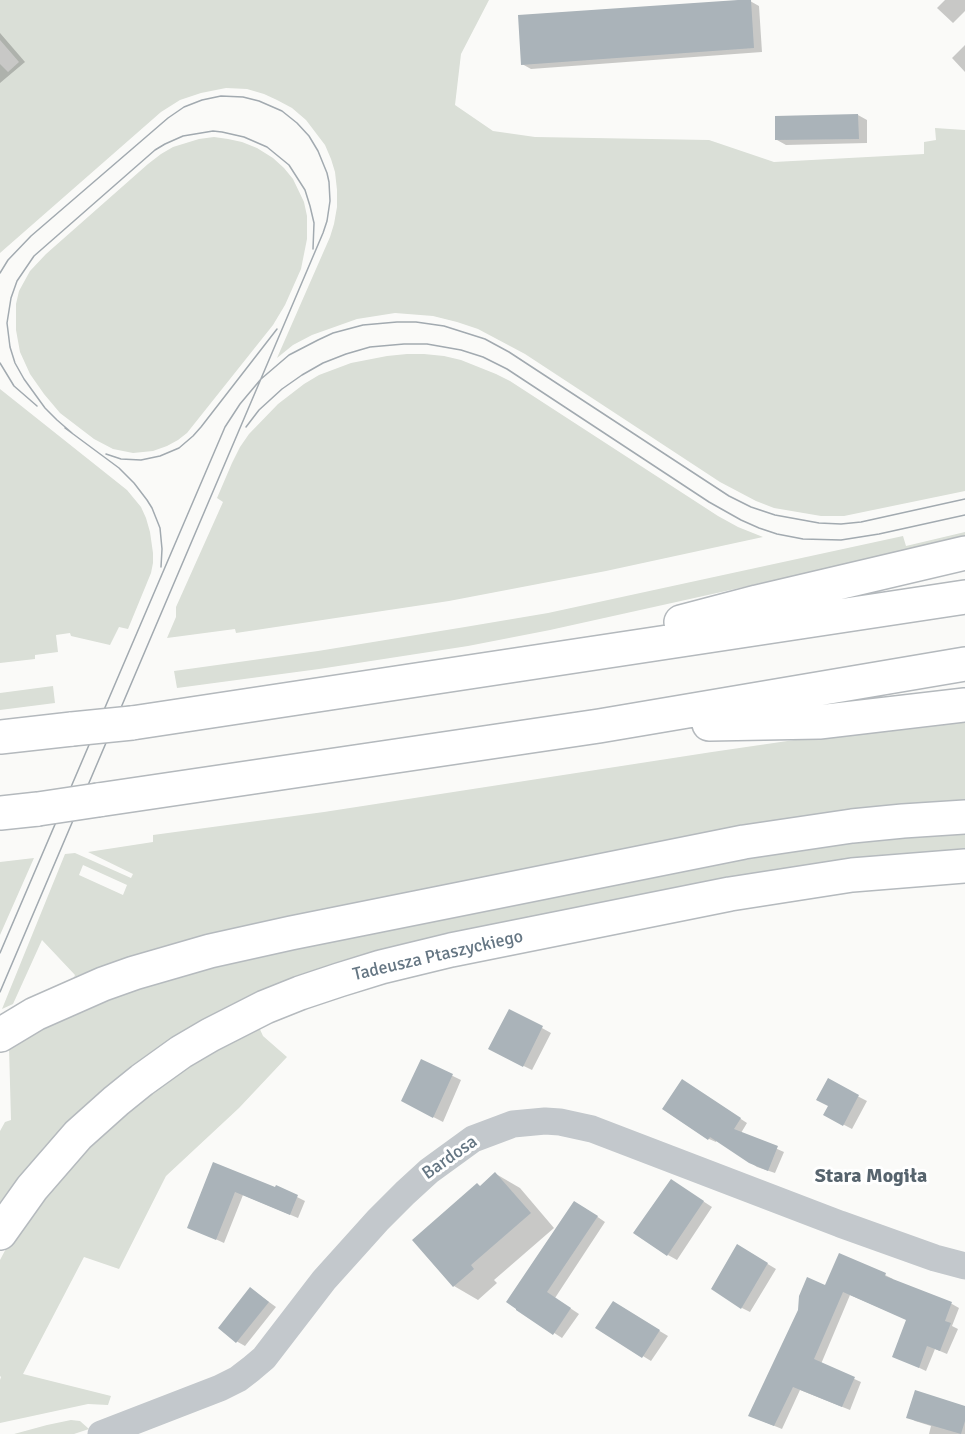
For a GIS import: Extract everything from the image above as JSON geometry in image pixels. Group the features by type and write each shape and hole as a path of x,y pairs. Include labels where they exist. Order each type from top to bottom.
{"main road":[{"path":"511,666 757,602 965,553"},
{"path":"0,737 132,723 965,597"},
{"path":"0,813 599,726 965,664"},
{"path":"599,726 819,722 965,705"},
{"path":"3,1033 35,1014 103,984 210,951 754,841 903,820 965,817"},
{"name":"Tadeusza Ptaszyckiego","path":"0,1233 32,1188 78,1135 133,1087 181,1052 210,1035 265,1007 300,993 381,967 451,950 730,894 852,875 965,866"}],"street":[{"name":"Bardosa","path":"107,1432 238,1379 264,1358 324,1280 405,1192 429,1171 473,1139 513,1124 545,1121 600,1132 850,1228 935,1258 965,1266"}],"shaded area":[{"path":"0,0 489,0 461,54 455,105 493,131 535,137 709,140 774,162 924,154 924,142 936,140 935,128 965,130 965,491 844,516 821,516 774,508 720,482 525,354 478,329 433,316 395,313 357,319 312,335 293,345 277,358 330,237 337,207 335,172 325,145 306,120 292,108 277,100 247,89 226,88 201,93 180,100 161,112 0,253 0,64 8,72 19,62 0,40"},
{"path":"214,137 242,142 257,148 273,158 293,179 304,202 307,216 307,239 301,269 273,325 187,433 167,446 153,451 133,453 113,449 94,439 60,413 30,374 20,352 16,330 16,304 19,291 30,271 46,254 148,164 173,147"},
{"path":"407,354 444,356 461,360 510,381 718,516 763,537 606,571 449,601 236,633 235,629 167,638 176,617 176,607 223,502 217,498 240,447 249,434 278,404 319,375 351,363"},
{"path":"0,389 127,490 141,507 146,518 153,553 151,573 128,629 119,627 110,645 71,636 70,633 56,635 58,652 35,655 35,659 0,663"},
{"path":"965,532 965,538 550,630 468,646 177,688 174,671 318,651 548,613 903,536 906,546"},
{"path":"53,686 55,703 0,710 0,693"},
{"path":"965,722 965,801 830,813 735,827 238,928 161,947 74,977 75,975 42,940 13,1004 2,1009 65,854 75,853 131,878 133,874 88,852 153,842 153,835 324,812 808,738","holes":["83,865 127,885 123,895 79,875"]},
{"path":"965,834 965,851 522,920 381,949 302,974 249,997 187,1029 135,1065 83,1107 44,1147 0,1206 0,1131 5,1122 11,1120 9,1047 58,1019 108,997 232,962 707,866 893,838"},
{"path":"34,858 0,935 0,862"},
{"path":"258,1025 263,1036 287,1057 239,1108 166,1176 119,1269 84,1257 23,1374 111,1396 108,1405 88,1404 0,1423 0,1260 9,1243 33,1209 93,1143 165,1080"},
{"path":"71,1420 80,1421 89,1429 74,1434 14,1434 47,1425"}],"building":[{"path":"751,0 754,48 521,65 518,15"},
{"path":"858,114 859,139 775,140 775,116"},
{"path":"509,1009 543,1026 523,1067 488,1049"},
{"path":"421,1059 453,1074 433,1118 401,1101"},
{"path":"828,1078 859,1095 843,1126 823,1115 828,1106 816,1100"},
{"path":"682,1079 741,1118 734,1129 778,1146 768,1171 749,1163 710,1137 708,1140 662,1109"},
{"path":"213,1162 298,1195 290,1215 235,1192 216,1240 187,1228"},
{"path":"495,1172 531,1213 471,1265 474,1269 453,1287 412,1240 477,1183 480,1186"},
{"path":"671,1179 704,1201 667,1256 633,1233"},
{"path":"574,1201 598,1216 547,1292 571,1308 553,1335 506,1302"},
{"path":"737,1244 768,1263 741,1309 711,1289"},
{"path":"839,1253 886,1273 885,1276 952,1302 945,1321 951,1323 940,1351 927,1346 919,1368 892,1357 906,1320 843,1292 814,1359 855,1377 842,1407 793,1387 774,1426 748,1416 798,1310 799,1296 807,1277 825,1285"},
{"path":"250,1287 269,1302 236,1343 218,1328"},
{"path":"613,1301 660,1330 642,1358 595,1328"},
{"path":"915,1390 965,1406 965,1421 961,1434 906,1418"}],"tram line":[{"path":"0,273 8,260 31,236 168,118 184,107 202,100 221,96 243,97 282,111 309,136 327,173 330,201 323,233 0,992"},
{"path":"72,433 45,408 15,363 7,323 11,298 17,281 34,256 155,150 183,136 213,131 244,137 267,147 289,165 305,190 314,223 313,249"},
{"path":"0,953 225,427 261,379 289,355 318,340 333,333 363,325 397,322 444,326 485,339 509,352 729,496 775,515 819,523 841,524 861,522 965,499"},
{"path":"106,454 121,459 141,460 160,456 179,448 201,427 277,329"},
{"path":"246,427 259,410 282,389 323,363 370,347 427,344 461,350 483,357 507,369 709,502 741,520 777,534 803,539 841,540 965,515"},
{"path":"0,363 14,386 37,406"},
{"path":"65,428 119,468 147,500 160,528 161,567"}],"district":[{"name":"Stara Mogiła","path":"871,1177"}]}
